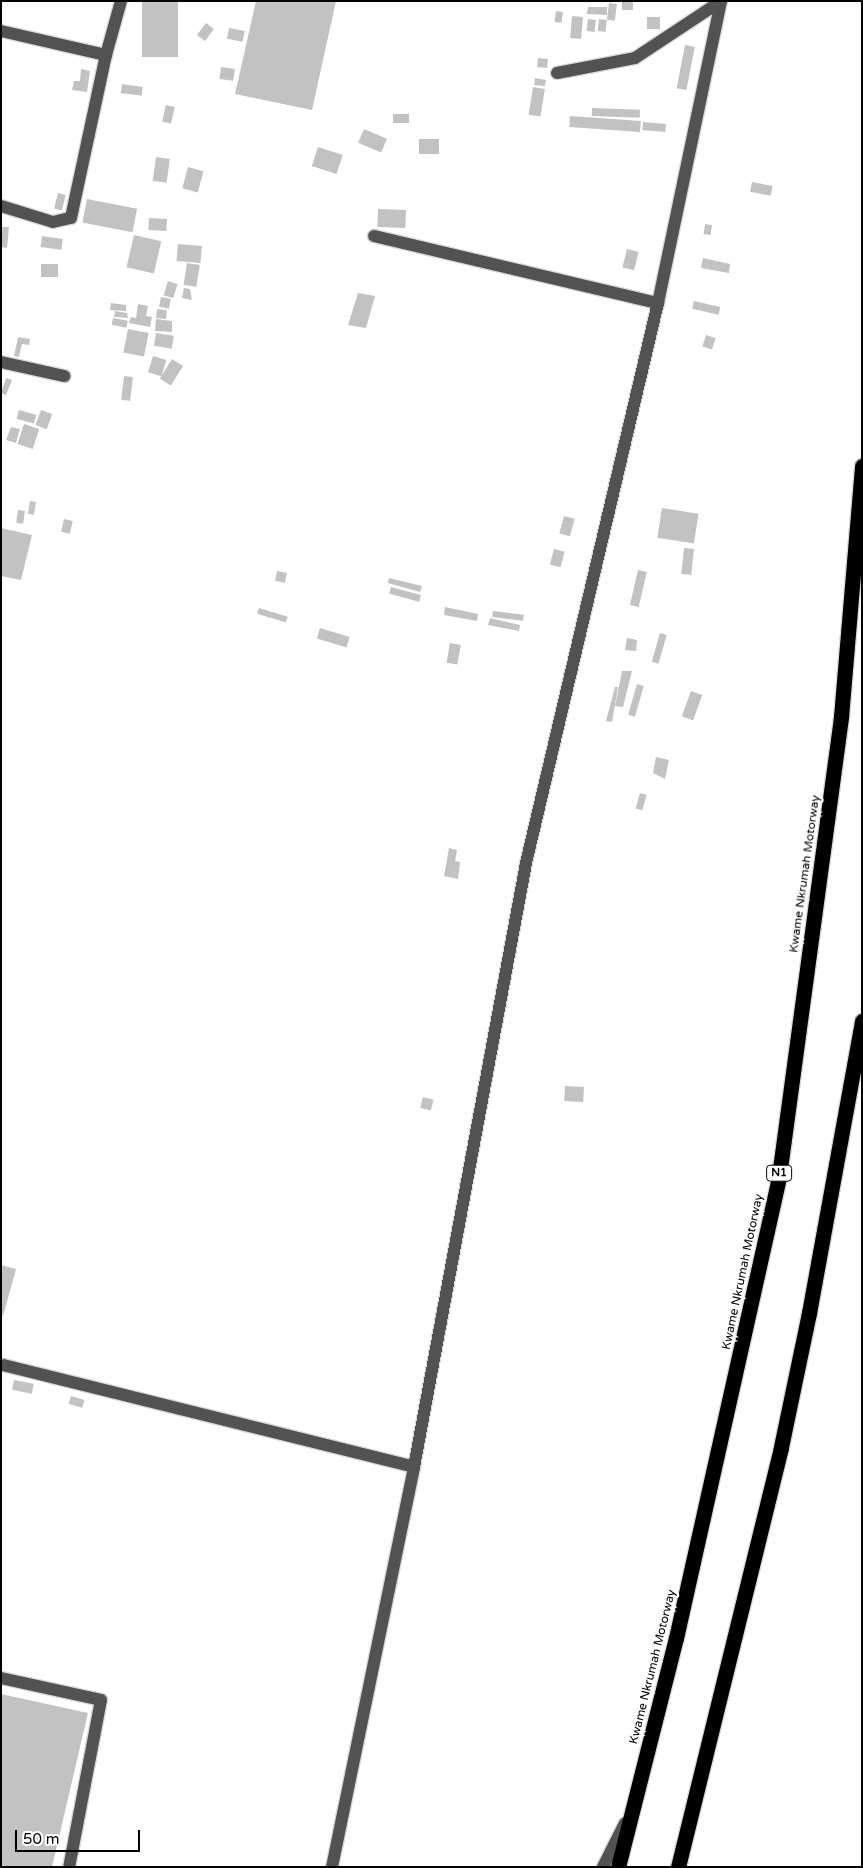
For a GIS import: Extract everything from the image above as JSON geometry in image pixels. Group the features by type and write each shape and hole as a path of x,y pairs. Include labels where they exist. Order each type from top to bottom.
{"highway":[{"name":"Kwame Nkrumah Motorway","path":"618,1867 678,1628 779,1176 841,717 862,466"},
{"path":"678,1867 781,1447 809,1313 862,1021"}],"street":[{"path":"1,206 53,222 71,218 106,55 121,1"},
{"path":"557,73 635,58 721,1"},
{"path":"332,1867 414,1467 526,863 658,303 721,1"},
{"path":"1,31 106,55"},
{"path":"374,236 658,303"},
{"path":"1,362 64,376"},
{"path":"3,1364 414,1467"},
{"path":"1,1678 101,1700 69,1867"},
{"path":"603,1867 635,1802"}],"building":[{"path":"142,1 178,1 178,57 142,57"},
{"path":"256,1 336,1 312,110 235,94"},
{"path":"622,1 633,1 633,10 622,10"},
{"path":"609,3 617,4 615,21 607,20"},
{"path":"588,7 607,7 607,15 587,14"},
{"path":"556,11 563,12 561,23 554,22"},
{"path":"572,16 583,17 581,39 570,38"},
{"path":"647,17 660,17 660,29 647,29"},
{"path":"588,19 596,20 594,32 587,31"},
{"path":"599,19 607,20 605,32 598,31"},
{"path":"206,23 214,29 205,41 197,35"},
{"path":"229,28 245,31 243,42 227,39"},
{"path":"685,45 695,47 686,90 677,88"},
{"path":"538,58 548,59 547,68 537,67"},
{"path":"221,67 235,69 233,81 219,79"},
{"path":"81,69 90,71 87,92 72,90 74,81 80,81"},
{"path":"535,78 546,80 545,86 534,85"},
{"path":"122,84 143,87 142,96 121,93"},
{"path":"533,87 545,89 540,117 529,115"},
{"path":"166,105 175,107 171,124 162,122"},
{"path":"592,108 640,110 640,118 592,116"},
{"path":"393,114 409,114 409,123 393,123"},
{"path":"570,116 641,121 640,132 569,127"},
{"path":"643,122 666,124 665,132 642,130"},
{"path":"364,129 387,139 381,153 358,143"},
{"path":"419,139 439,139 439,154 419,154"},
{"path":"318,147 343,155 337,174 312,166"},
{"path":"156,157 170,159 167,183 153,181"},
{"path":"188,167 203,171 198,192 182,188"},
{"path":"752,182 773,186 771,196 750,192"},
{"path":"58,193 66,195 62,210 54,209"},
{"path":"87,199 137,209 132,232 82,223"},
{"path":"378,209 406,210 405,228 377,227"},
{"path":"149,218 167,219 166,231 148,230"},
{"path":"705,224 712,225 711,235 704,234"},
{"path":"2,227 9,227 7,248 1,247"},
{"path":"134,235 161,241 154,273 127,267"},
{"path":"42,236 63,239 61,250 40,247"},
{"path":"178,244 202,246 200,263 177,261"},
{"path":"627,249 639,252 634,270 622,267"},
{"path":"703,258 730,264 729,273 701,268"},
{"path":"187,263 200,265 196,287 184,285"},
{"path":"41,264 58,264 58,277 41,277"},
{"path":"168,281 178,284 173,298 164,295"},
{"path":"184,288 190,289 192,300 182,298"},
{"path":"358,293 375,296 366,328 348,325"},
{"path":"161,297 171,299 169,309 159,307"},
{"path":"694,301 720,307 719,315 692,309"},
{"path":"111,303 126,305 126,311 110,310"},
{"path":"138,304 148,306 146,316 152,317 150,327 129,323 131,317 136,318"},
{"path":"157,309 167,310 166,319 156,318"},
{"path":"115,311 127,313 128,318 114,317"},
{"path":"113,318 128,321 126,328 112,325"},
{"path":"156,319 172,321 172,332 155,331"},
{"path":"128,329 149,333 144,357 123,353"},
{"path":"156,333 174,336 172,349 154,346"},
{"path":"706,335 716,338 712,349 702,346"},
{"path":"18,337 30,339 29,345 22,344 19,357 14,356"},
{"path":"153,356 166,360 161,376 148,372"},
{"path":"172,359 183,366 171,385 160,379"},
{"path":"124,376 133,377 130,401 121,400"},
{"path":"6,378 12,380 6,395 1,393"},
{"path":"19,410 36,415 34,424 17,419"},
{"path":"41,410 52,414 47,429 36,425"},
{"path":"24,424 39,429 33,449 18,444"},
{"path":"11,427 20,429 16,443 6,440"},
{"path":"30,501 36,502 34,515 28,514"},
{"path":"662,508 699,514 694,543 657,538"},
{"path":"18,510 25,511 23,524 16,523"},
{"path":"564,516 575,519 570,536 559,533"},
{"path":"64,519 73,521 70,534 61,532"},
{"path":"1,528 32,535 21,580 1,576"},
{"path":"684,548 694,549 691,575 681,574"},
{"path":"554,549 565,552 560,567 550,564"},
{"path":"638,570 647,572 639,607 630,605"},
{"path":"277,571 287,573 285,583 275,581"},
{"path":"389,578 422,586 420,592 388,583"},
{"path":"391,587 421,595 419,602 389,594"},
{"path":"445,607 478,614 477,621 444,615"},
{"path":"259,608 288,617 286,623 257,614"},
{"path":"493,611 524,615 523,621 492,617"},
{"path":"490,618 520,625 519,631 488,625"},
{"path":"320,628 350,637 346,648 317,639"},
{"path":"660,633 667,635 658,664 652,662"},
{"path":"627,638 637,640 636,651 625,650"},
{"path":"450,643 461,645 457,665 447,663"},
{"path":"622,671 632,671 623,707 615,706"},
{"path":"637,684 644,686 635,717 628,715"},
{"path":"615,687 618,687 612,722 606,721"},
{"path":"691,691 702,695 693,720 682,716"},
{"path":"656,757 669,760 665,779 653,773"},
{"path":"640,793 647,795 642,810 636,808"},
{"path":"449,848 457,850 455,861 460,862 458,879 444,876"},
{"path":"565,1086 584,1087 583,1102 564,1101"},
{"path":"423,1097 434,1100 431,1110 420,1108"},
{"path":"1,1265 16,1269 3,1316 1,1315"},
{"path":"14,1380 34,1384 32,1394 12,1390"},
{"path":"71,1396 84,1400 82,1408 69,1404"},
{"path":"1,1694 88,1713 52,1867 1,1867"}]}
